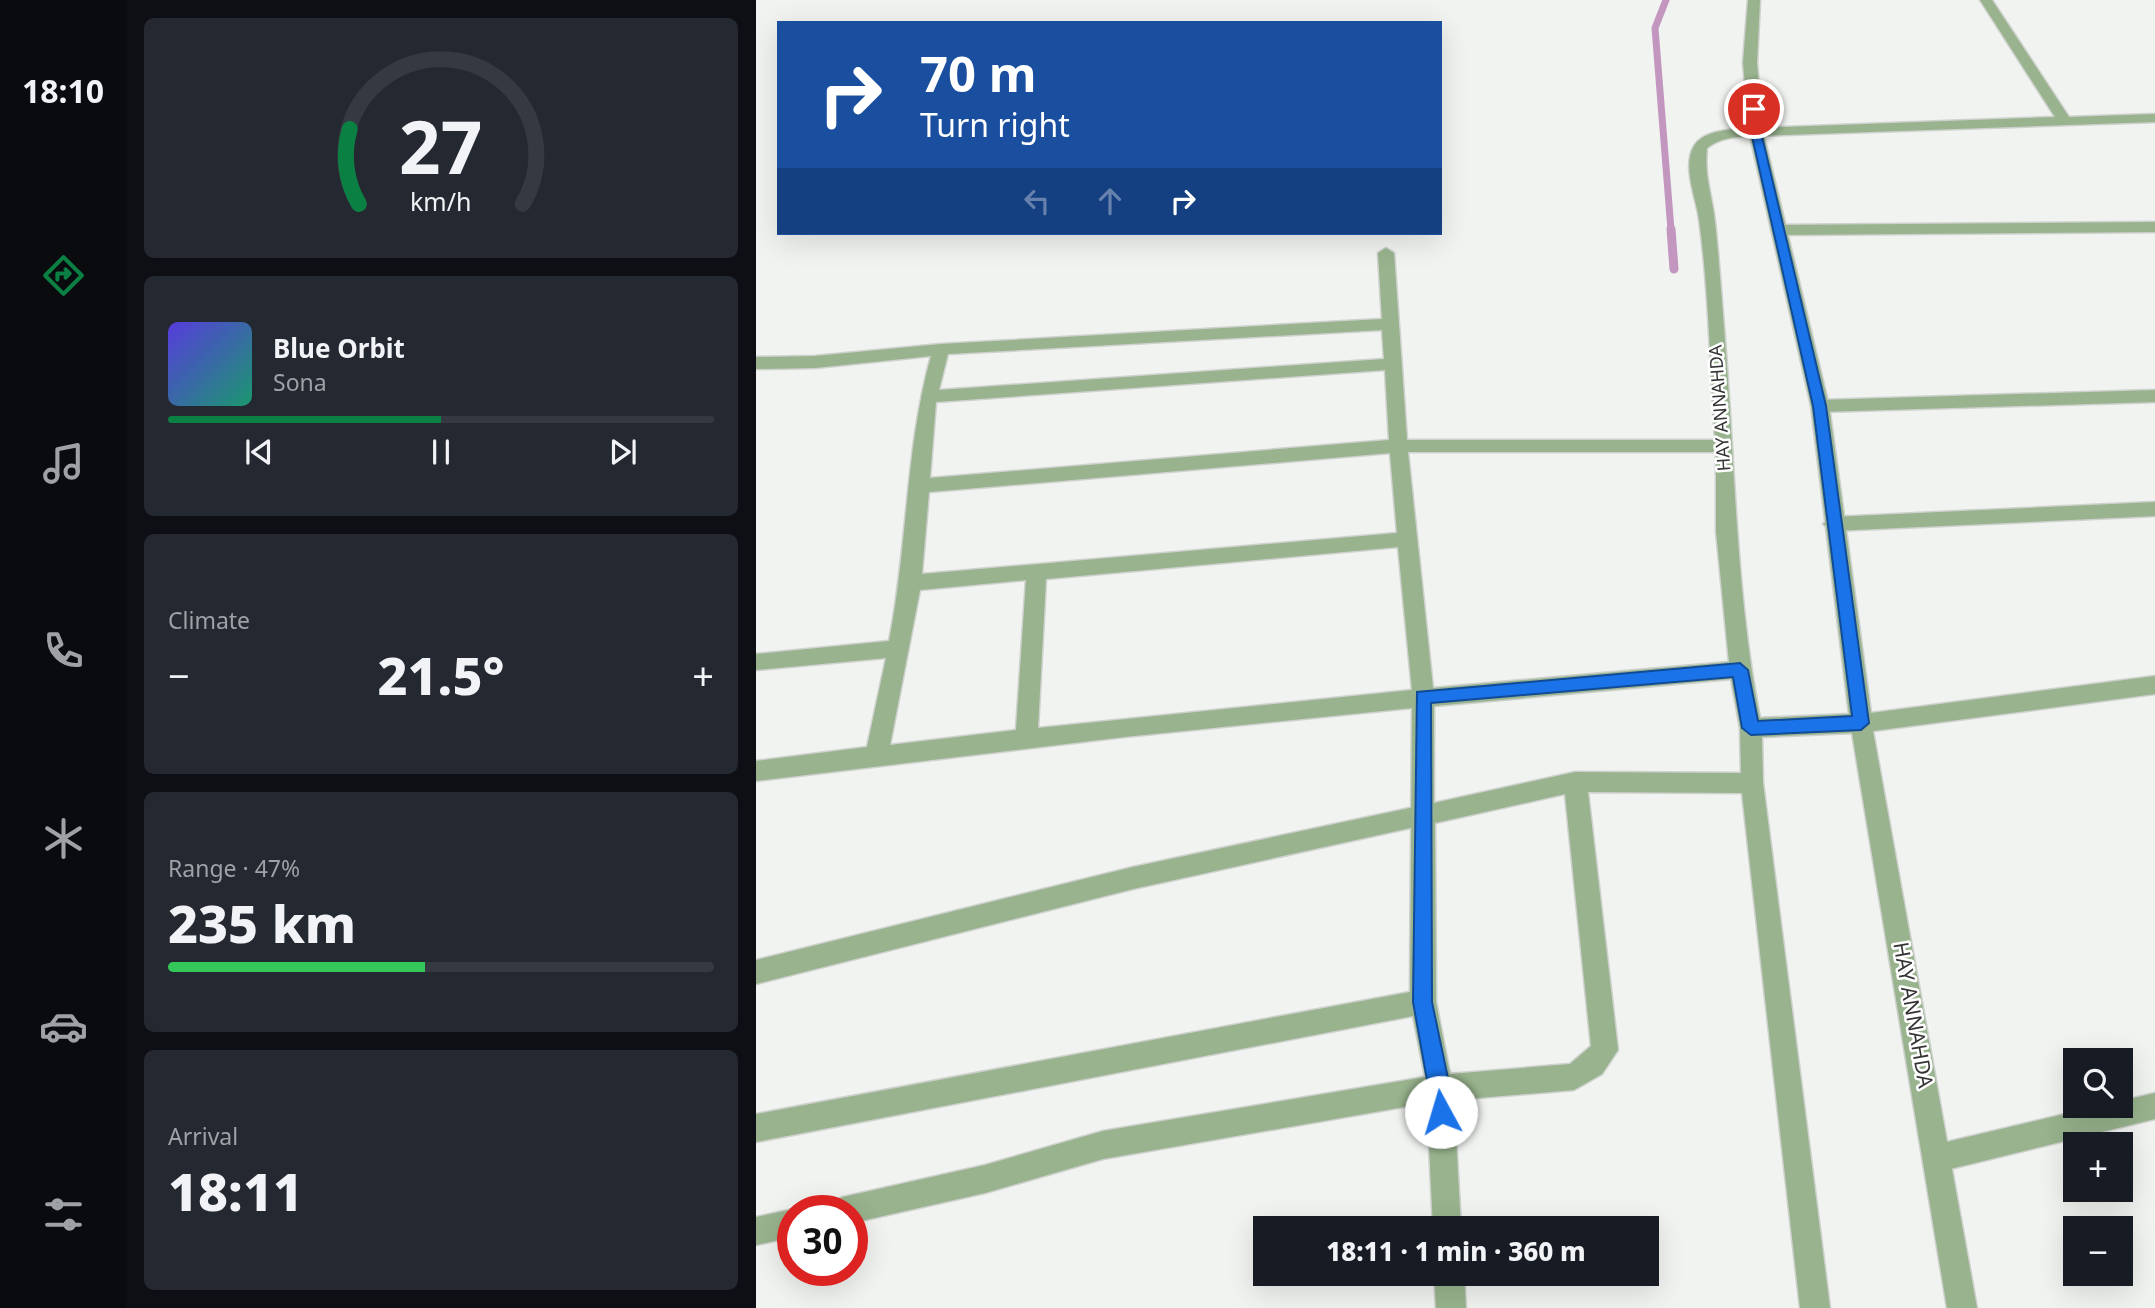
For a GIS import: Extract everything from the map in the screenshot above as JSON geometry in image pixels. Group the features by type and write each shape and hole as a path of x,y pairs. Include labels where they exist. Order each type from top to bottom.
{"street":[{"name":"HAY ANNAHDA","path":"1754,0 1750,63 1756,132 1819,406 1861,723 1962,1308"},
{"path":"1986,0 2063,119"},
{"path":"1756,132 2063,119 2154,120"},
{"name":"HAY ANNAHDA","path":"1756,132 1726,134 1706,141 1700,147 1697,173 1707,219 1724,446 1726,531 1740,670 1751,728 1752,783 1815,1308"},
{"path":"1779,230 2155,227"},
{"path":"1386,253 1398,446 1423,697 1423,1002 1440,1088 1446,1216"},
{"path":"756,363 815,362 941,349 1391,324"},
{"path":"877,755 911,583 928,397 941,349"},
{"path":"928,397 1394,365"},
{"path":"1819,406 2155,396"},
{"path":"919,486 1398,446 1724,446"},
{"path":"1833,524 2155,509"},
{"path":"911,583 1408,539"},
{"path":"1027,738 1037,570"},
{"path":"756,662 896,649"},
{"path":"756,771 1027,738 1423,697 1740,670"},
{"path":"1751,728 1861,723 2155,685"},
{"path":"868,1206 985,1179 1103,1145 1440,1088 1574,1077 1593,1065 1605,1050 1575,782"},
{"path":"756,972 1133,878 1575,782 1752,783"},
{"path":"756,1128 1423,1002"},
{"path":"1938,1158 2155,1106"},
{"path":"756,1231 777,1226"},
{"path":"1450,1286 1451,1308"}],"waterway":[{"path":"1666,0 1655,28 1671,230"},
{"path":"1671,229 1674,269"}],"route":[{"path":"1441,1112 1440,1088 1423,1002 1423,697 1740,670 1751,728 1861,723 1819,406 1756,132 1754,109"}]}
